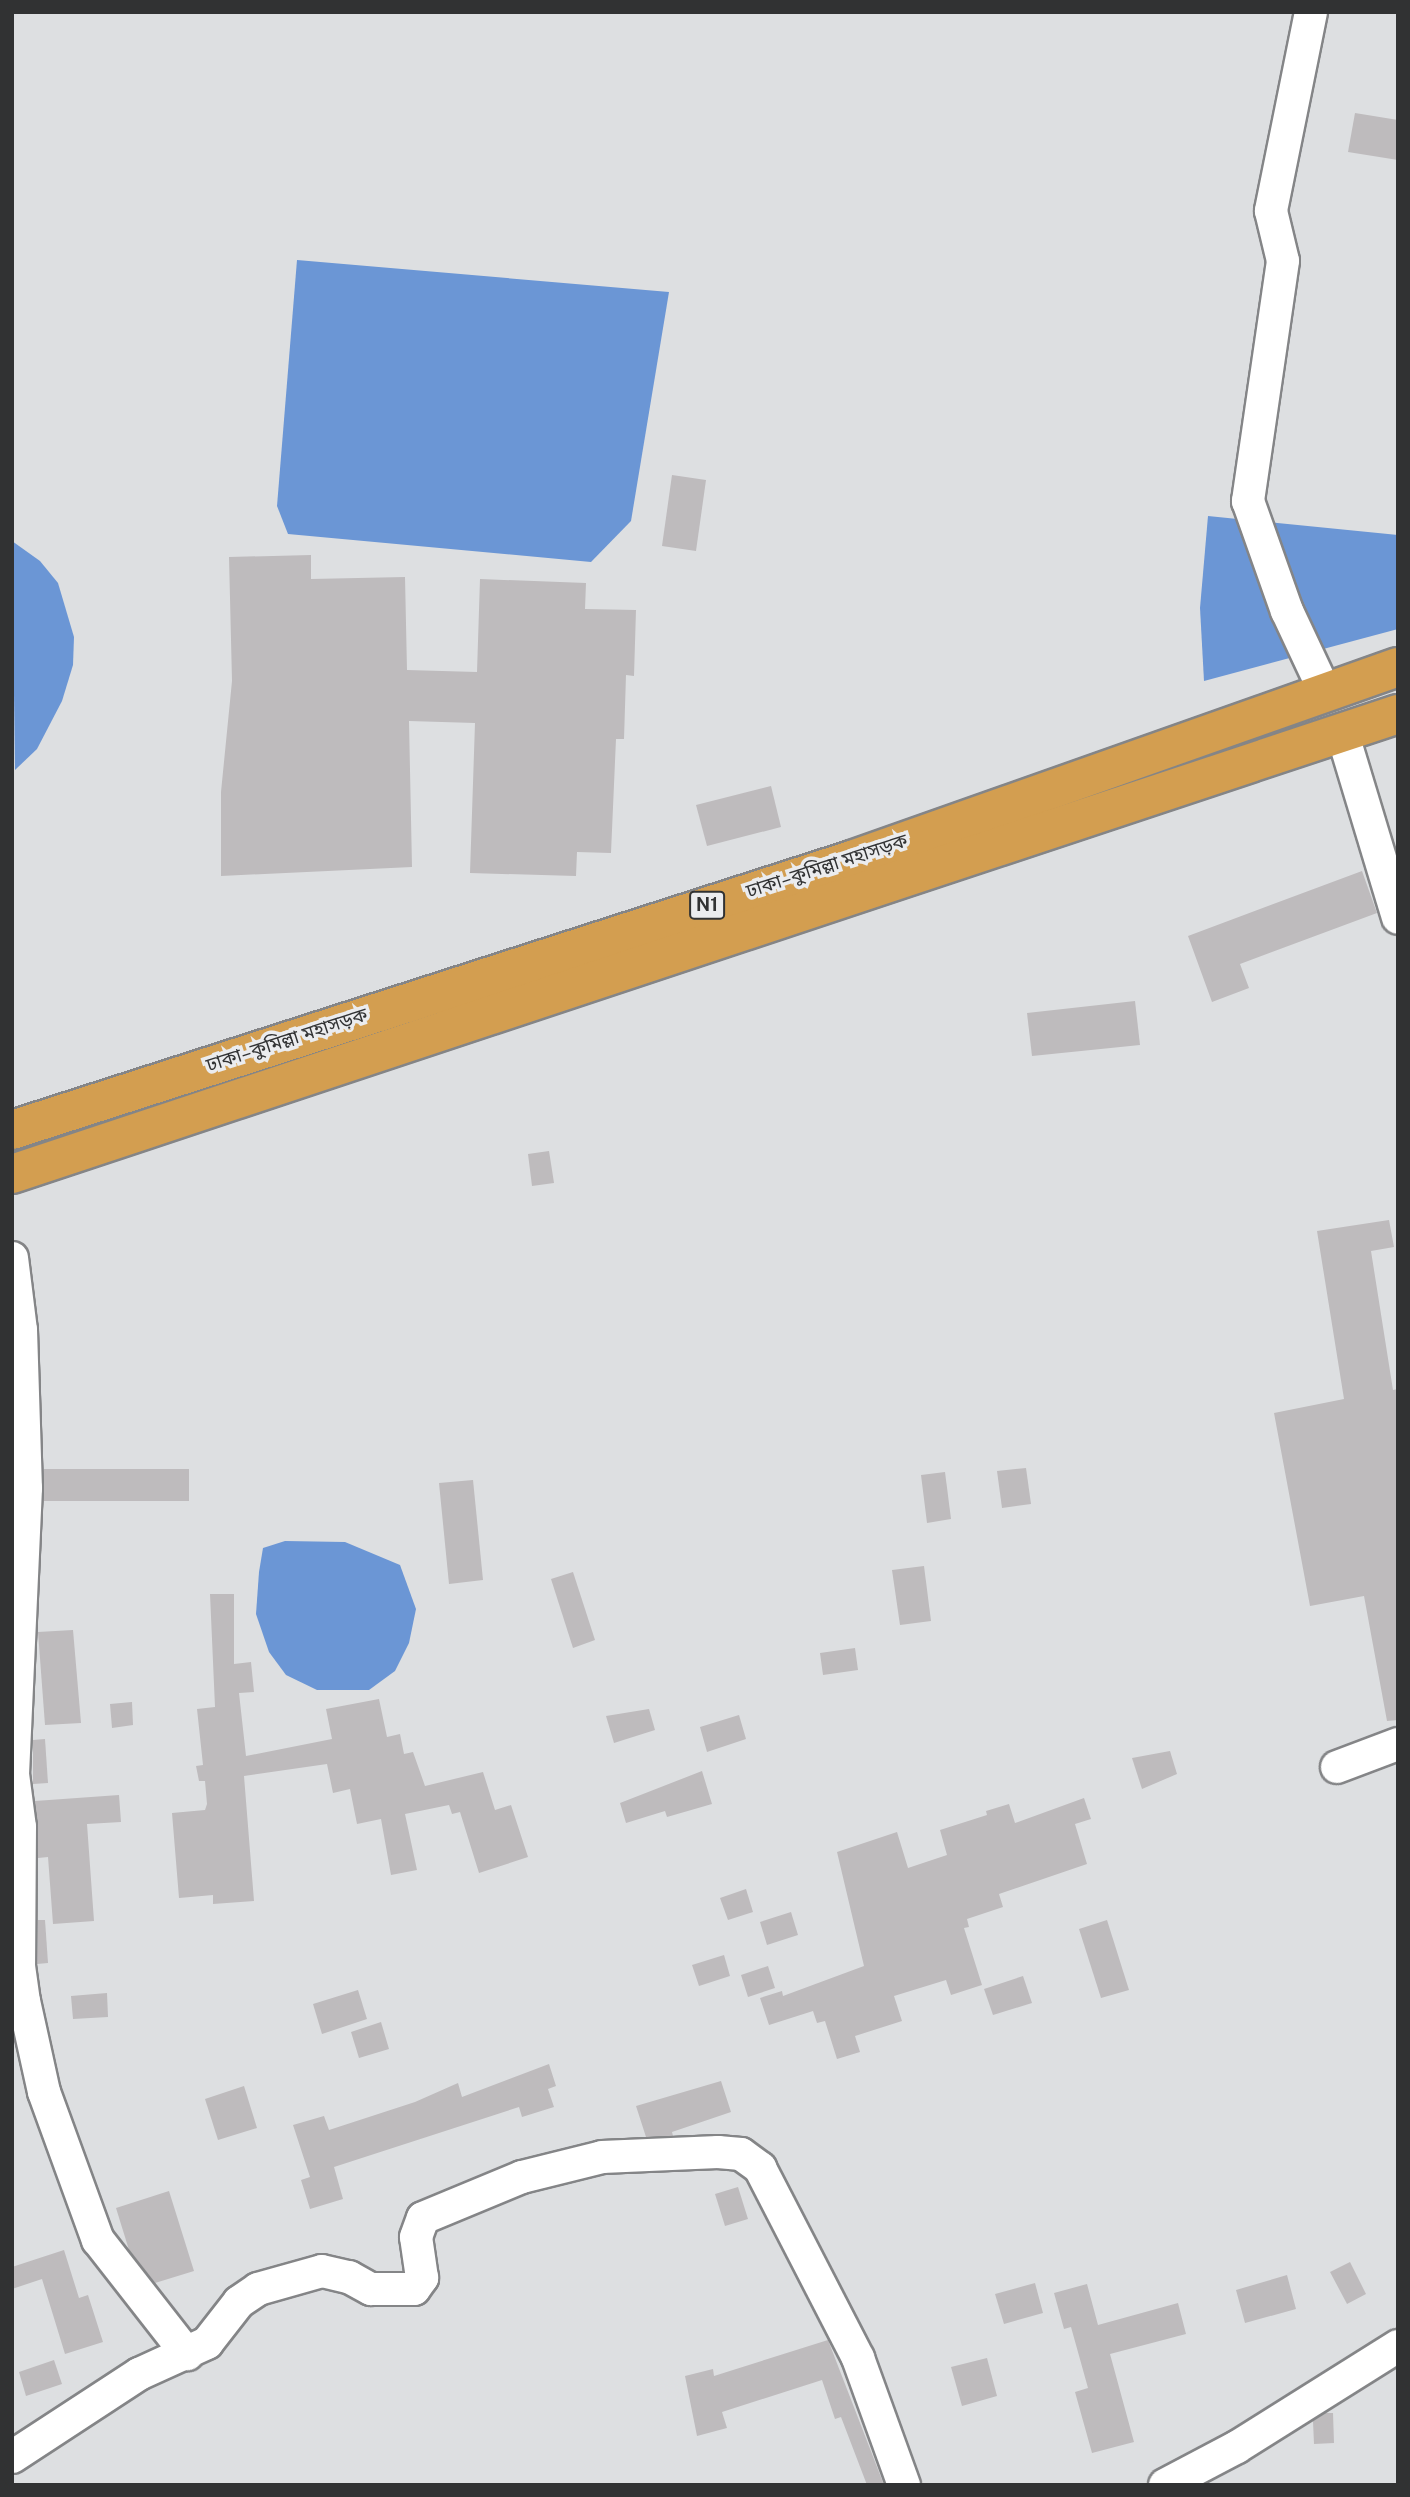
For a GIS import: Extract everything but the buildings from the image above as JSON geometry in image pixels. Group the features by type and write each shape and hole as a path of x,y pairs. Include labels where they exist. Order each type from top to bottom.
{"highway":[{"name":"ঢাকা–কুমিল্লা মহাসড়ক","path":"12,1130 852,860 1398,667"},
{"name":"ঢাকা–কুমিল্লা মহাসড়ক","path":"12,1174 1398,714"}],"street":[{"path":"1311,12 1271,211 1283,261 1248,501 1287,611 1325,692"},
{"path":"1342,732 1398,918"},
{"path":"12,1258 21,1330 20,1410 26,1488 13,1774 20,1827 19,1966 24,2001 44,2092 98,2240 187,2354"},
{"path":"1337,1767 1398,1744"},
{"path":"12,2457 139,2374 187,2354 217,2333 239,2302 258,2289 322,2271 349,2277 370,2290 414,2289 422,2278 416,2237 423,2218 522,2176 602,2157 741,2154 760,2168 858,2358 904,2485"},
{"path":"1165,2485 1237,2447 1398,2346"}],"water":[{"path":"297,260 669,292 631,521 591,562 288,534 277,506"},
{"path":"1208,516 1398,535 1398,629 1204,681 1200,608"},
{"path":"12,541 40,561 58,583 74,637 73,665 62,701 37,749 15,770"},
{"path":"285,1541 345,1542 400,1565 416,1609 409,1643 395,1671 369,1690 317,1690 286,1675 269,1652 256,1614 259,1572 263,1548"}]}
